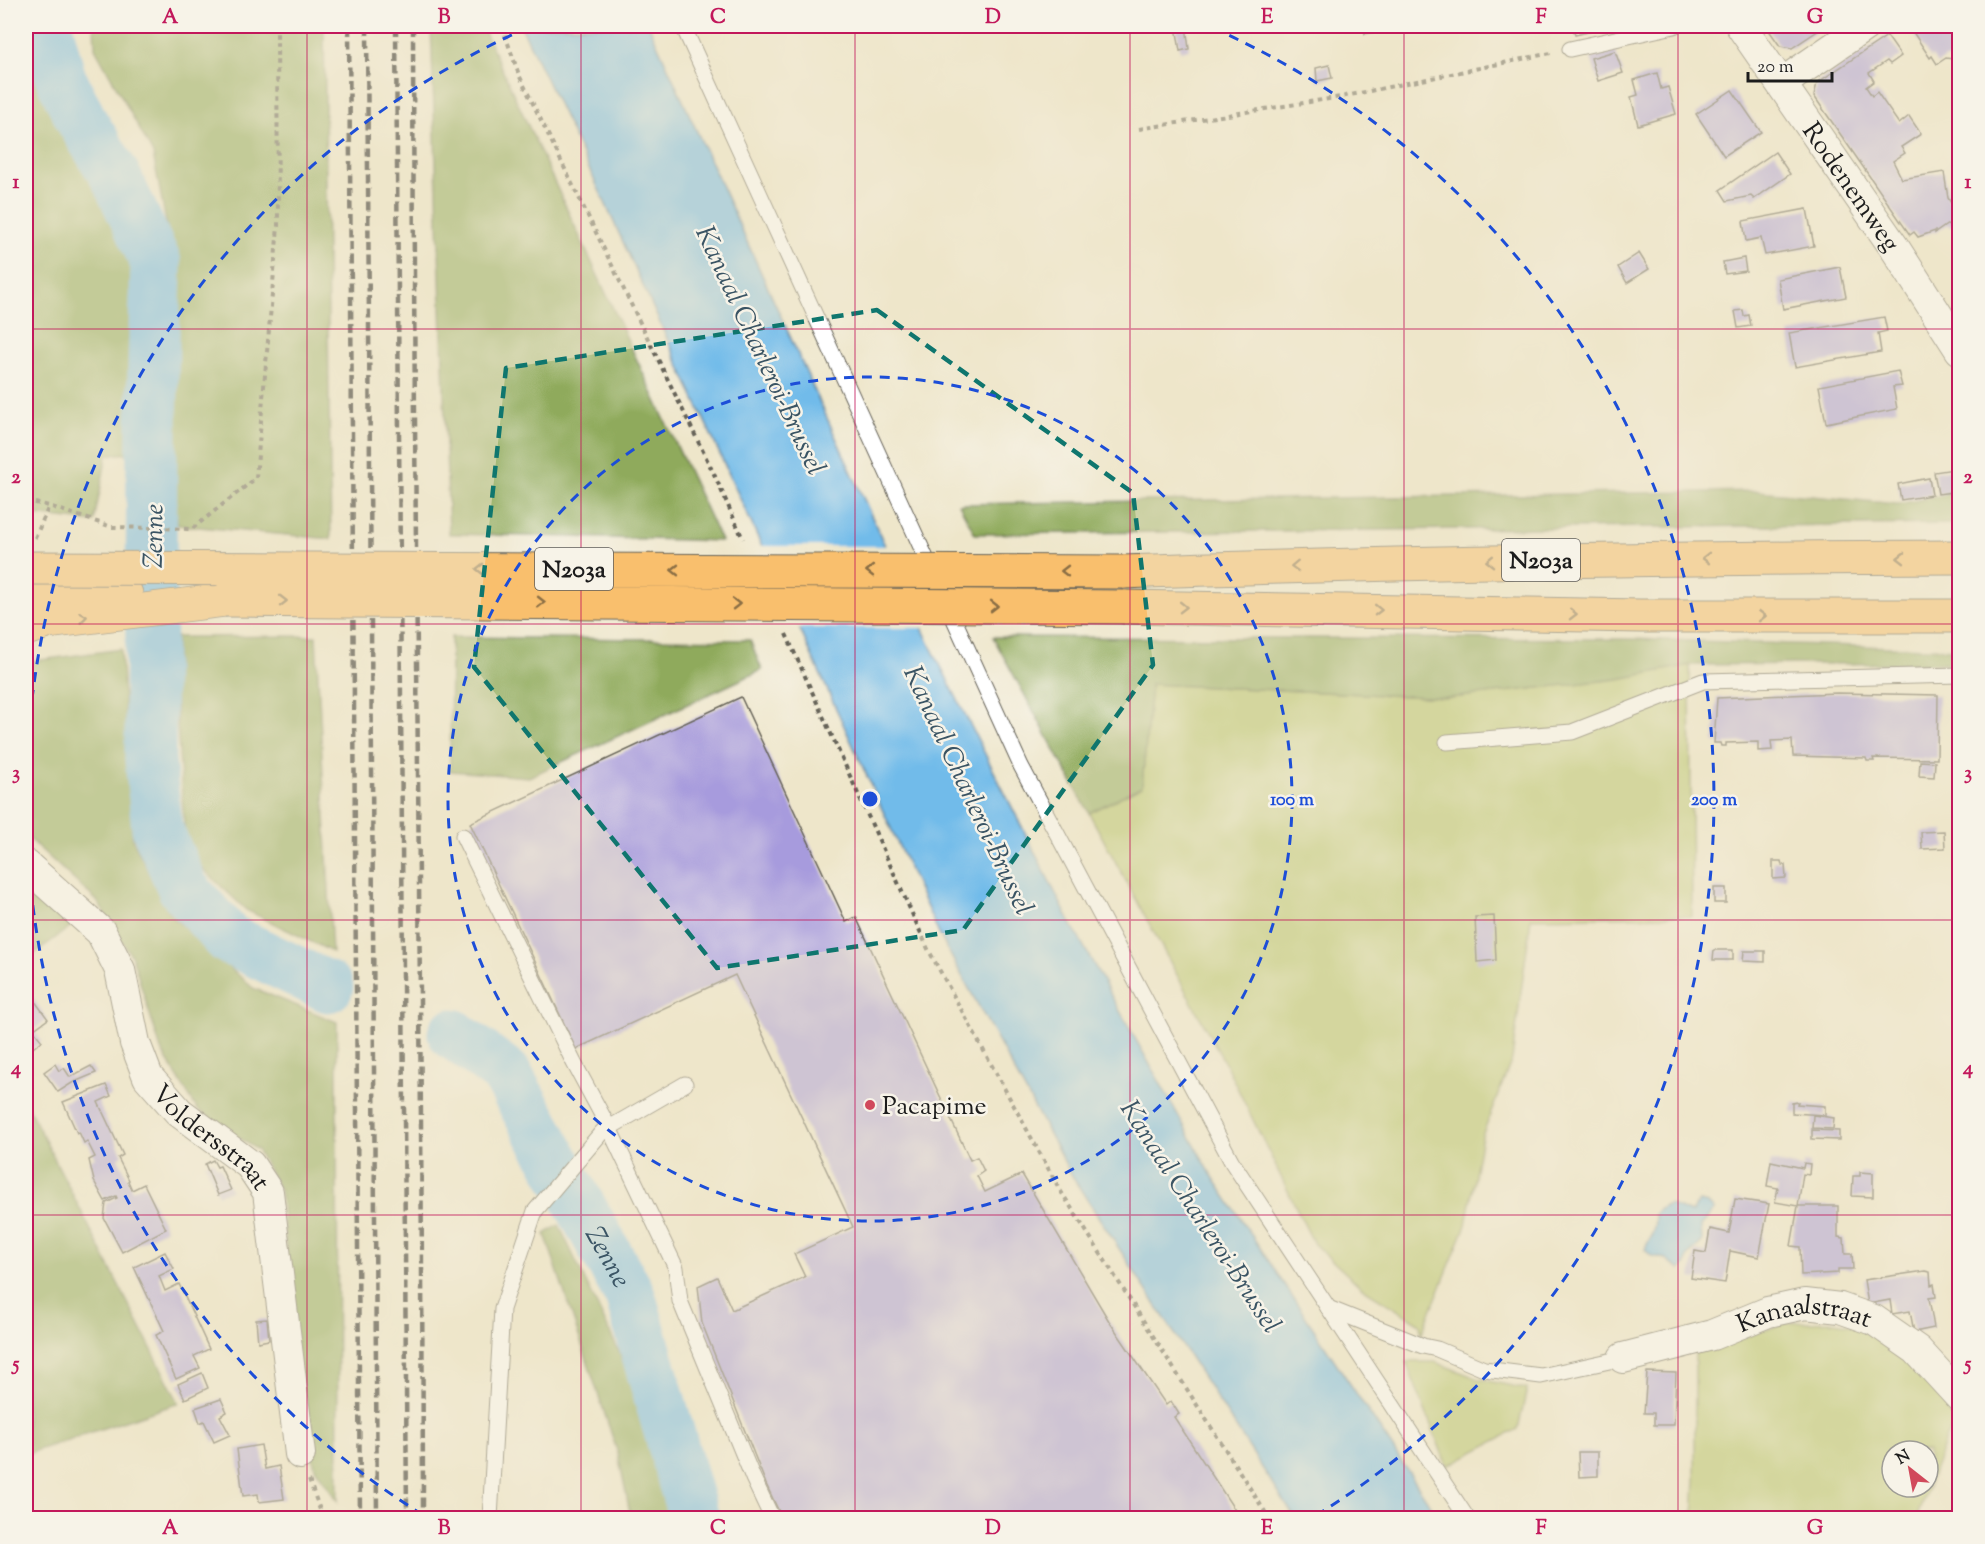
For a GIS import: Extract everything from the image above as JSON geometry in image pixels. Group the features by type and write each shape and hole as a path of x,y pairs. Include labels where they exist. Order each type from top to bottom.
{"highway":[{"path":"31,548 59,567"},
{"name":"N203a","path":"26,568 1124,572 1368,563 1664,558 1959,557"},
{"name":"N203a","path":"26,595 171,594 225,600 1124,607 1640,616 1959,616"},
{"path":"26,629 46,622 225,600"}],"street":[{"name":"Rodenemweg","path":"1742,26 1896,250 1959,350"},
{"path":"1782,83 1865,26"},
{"name":"Voldersstraat","path":"26,865 100,932 120,970 135,1043 148,1077 179,1112 250,1165 267,1191 300,1454"},
{"name":"Kanaalstraat","path":"1623,1358 1712,1335 1768,1312 1805,1304 1840,1308 1874,1320 1917,1350 1959,1397"}],"lane":[{"path":"683,26 1021,766 1232,1162 1467,1518"},
{"path":"1570,49 1674,26"},
{"path":"1447,742 1572,732 1703,681 1959,675"},
{"path":"463,836 605,1130 676,1268 680,1301 753,1478 772,1518"},
{"path":"490,1518 502,1309 536,1211 605,1130 685,1084"},
{"path":"1328,1308 1484,1369 1541,1376 1623,1358"}],"path":[{"path":"26,501 49,506 112,527 192,529 256,478 278,226 277,26"},
{"path":"502,26 519,75 714,474 743,539"},
{"path":"1139,129 1341,97 1570,49"},
{"path":"31,548 49,506"},
{"path":"782,626 933,960 1060,1190 1269,1518"},
{"path":"300,1454 323,1518"}],"highlighted area":[{"path":"877,310 1133,493 1153,665 963,930 717,968 474,667 506,368"}],"green space":[{"path":"26,26 44,26 55,85 122,210 146,263 130,453 107,455 94,522 26,514"},
{"path":"94,26 324,26 331,539 177,525 170,442 174,318 168,233 153,154 95,48"},
{"path":"431,26 482,26 721,541 449,534"},
{"path":"1758,491 1898,504 1959,492 1959,524 975,534 959,504"},
{"path":"316,636 332,952 246,910 186,853 175,695 176,637"},
{"path":"451,637 750,640 762,670 529,777 450,771"},
{"path":"993,637 1630,639 1959,649 1960,663 1690,665 1618,679 1450,698 1151,684 1142,786 1089,813"},
{"path":"121,649 133,840 171,915 253,988 337,1022 338,1501 315,1468 303,1415 280,1190 257,1150 197,1109 161,1050 132,957 97,901 26,836 26,662"},
{"path":"1690,665 1692,916 1531,918 1512,1059 1482,1136 1466,1225 1421,1335 1420,1324 1362,1288 1314,1244 1227,1067 1089,813 1142,786 1151,684 1450,698 1618,679"},
{"path":"26,875 78,921 26,960"},
{"path":"26,1103 179,1403 26,1454"},
{"path":"559,1225 666,1451 690,1518 631,1518 618,1454 545,1234"},
{"path":"1829,1321 1871,1328 1959,1416 1946,1437 1940,1453 1940,1439 1880,1439 1880,1499 1923,1499 1916,1518 1693,1518 1695,1353 1786,1323"},
{"path":"1406,1362 1435,1362 1479,1379 1527,1389 1518,1429 1447,1466"}],"water":[{"name":"Kanaal Charleroi-Brussel","path":"521,26 649,26 931,647 1069,920 1211,1174 1439,1518 1295,1518 1075,1181 940,936 601,194"},
{"path":"1699,1202 1708,1204 1714,1210 1701,1226 1702,1242 1688,1256 1686,1264 1680,1270 1666,1259 1652,1256 1645,1250 1655,1226 1655,1215 1658,1210 1669,1204 1691,1213"}],"pier":[{"path":"759,546 889,546 926,628 796,628"}],"building":[{"path":"1176,26 1186,26 1189,49 1180,51"},
{"path":"1363,26 1391,26 1392,29 1365,34"},
{"path":"1573,26 1600,26 1601,29 1575,35"},
{"path":"1766,26 1825,26 1792,48 1780,46"},
{"path":"1909,26 1940,26 1942,29 1960,31 1960,60 1946,58 1937,64 1932,56 1930,58"},
{"path":"1887,36 1901,56 1890,64 1887,61 1869,73 1874,81 1866,87 1872,96 1877,92 1899,124 1909,116 1921,134 1901,147 1905,153 1893,161 1902,179 1944,172 1948,198 1951,203 1960,198 1960,221 1950,227 1948,224 1935,233 1935,231 1918,237 1914,232 1910,235 1814,96 1817,83"},
{"path":"1615,51 1623,73 1598,81 1591,58"},
{"path":"1329,65 1332,78 1317,81 1316,68"},
{"path":"1657,73 1661,89 1668,87 1676,114 1638,125 1631,97 1638,95 1634,80"},
{"path":"1732,90 1761,132 1724,156 1696,114"},
{"path":"1775,152 1790,174 1754,199 1751,196 1727,201 1720,190"},
{"path":"1807,209 1814,246 1765,255 1761,238 1746,241 1743,221"},
{"path":"1639,253 1649,269 1627,283 1618,267"},
{"path":"1744,258 1746,271 1725,274 1723,262"},
{"path":"1840,267 1846,297 1783,309 1778,279"},
{"path":"1743,310 1744,316 1749,315 1751,326 1738,328 1735,311"},
{"path":"1884,317 1887,331 1878,333 1881,352 1795,367 1789,333"},
{"path":"1898,371 1902,386 1893,387 1897,409 1826,423 1819,386"},
{"path":"1960,468 1960,491 1938,494 1934,472"},
{"path":"1929,478 1932,495 1901,500 1898,484"},
{"path":"1837,693 1938,695 1937,759 1873,758 1874,761 1867,761 1866,758 1793,756 1792,740 1771,741 1772,750 1758,751 1758,742 1726,743 1726,746 1714,743 1717,698"},
{"name":"Pacapime","path":"741,697 846,922 856,917 970,1160 977,1157 984,1171 977,1176 985,1192 1022,1174 1109,1321 1166,1405 1171,1401 1179,1414 1174,1417 1240,1518 782,1518 766,1484 702,1323 698,1286 717,1277 732,1310 805,1277 794,1254 853,1227 735,975 576,1049 470,823"},
{"path":"1920,761 1935,762 1934,777 1919,776"},
{"path":"1944,831 1945,848 1922,849 1921,832"},
{"path":"1773,861 1781,861 1782,865 1785,865 1786,878 1773,879"},
{"path":"1714,888 1726,888 1726,903 1714,903"},
{"path":"1494,916 1496,960 1477,962 1475,917"},
{"path":"1714,950 1733,950 1733,960 1713,960"},
{"path":"1744,951 1765,951 1765,962 1743,961"},
{"path":"26,989 48,1019 33,1030 42,1041 26,1053"},
{"path":"55,1064 59,1071 64,1068 70,1077 91,1066 96,1073 58,1092 44,1072"},
{"path":"106,1085 111,1096 98,1102 123,1155 118,1158 132,1190 144,1184 166,1229 122,1252 104,1218 106,1203 117,1198 116,1196 105,1201 94,1181 89,1160 95,1157 87,1141 84,1143 79,1132 77,1133 63,1102"},
{"path":"1798,1102 1797,1104 1825,1106 1825,1115 1792,1113 1792,1103"},
{"path":"1813,1115 1834,1118 1833,1129 1812,1128"},
{"path":"1812,1130 1839,1131 1839,1140 1812,1139"},
{"path":"213,1160 217,1167 220,1166 231,1190 218,1195 205,1164"},
{"path":"1771,1161 1803,1168 1804,1163 1810,1164 1809,1175 1803,1174 1798,1206 1775,1202 1778,1188 1767,1186"},
{"path":"1860,1172 1873,1173 1873,1197 1852,1196 1853,1176 1860,1176"},
{"path":"1735,1199 1769,1204 1759,1257 1730,1251 1725,1283 1691,1278 1695,1251 1706,1253 1710,1229 1729,1233"},
{"path":"1798,1206 1838,1206 1838,1237 1844,1238 1845,1254 1852,1254 1853,1269 1838,1269 1838,1273 1801,1275 1800,1247 1791,1246"},
{"path":"165,1252 174,1269 159,1276 165,1291 179,1284 209,1349 194,1356 200,1368 176,1379 156,1335 164,1331 134,1267"},
{"path":"1930,1272 1931,1285 1934,1284 1936,1297 1929,1298 1934,1328 1914,1332 1910,1311 1892,1314 1890,1300 1868,1304 1864,1280"},
{"path":"267,1319 269,1340 258,1342 256,1320"},
{"path":"1647,1372 1676,1373 1674,1425 1654,1425 1654,1413 1644,1413"},
{"path":"202,1373 208,1388 185,1399 178,1384"},
{"path":"221,1399 227,1412 220,1416 230,1435 214,1442 204,1421 200,1423 195,1408"},
{"path":"261,1445 265,1469 279,1466 284,1499 259,1502 258,1494 243,1496 237,1449"},
{"path":"1578,1452 1598,1452 1598,1476 1579,1477"}],"waterway":[{"name":"Zenne","path":"47,26 61,79 83,123 116,177 156,263 152,414 150,758 157,828 183,888 229,939 328,987"},
{"name":"Zenne","path":"453,1034 506,1073 630,1295 694,1518"}],"railway":[{"path":"349,26 360,1518"},
{"path":"367,26 377,1518"},
{"path":"396,26 407,1518"},
{"path":"413,26 423,1518"}],"place":[{"name":"Pacapime","path":"870,1105"}]}
